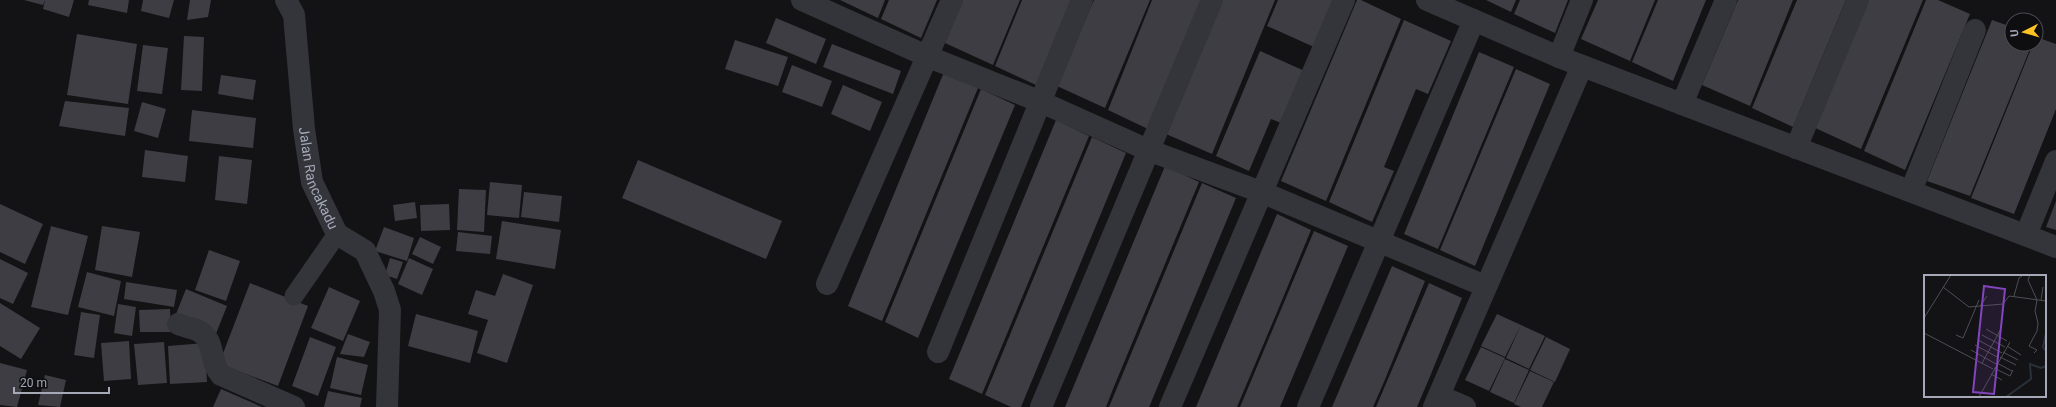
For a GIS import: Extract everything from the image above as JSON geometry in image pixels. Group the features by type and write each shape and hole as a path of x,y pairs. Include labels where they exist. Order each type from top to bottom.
{"street":[{"name":"Jalan Rancakadu","path":"286,0 294,15 304,129 312,182 337,234 366,251 384,291 390,310 387,407"},
{"path":"827,284 952,0"},
{"path":"938,352 1082,0"},
{"path":"1041,407 1212,0"},
{"path":"1170,407 1344,0"},
{"path":"1427,0 1448,4 1474,20 1559,57 2056,247"},
{"path":"1559,57 1582,0"},
{"path":"1682,104 1726,0"},
{"path":"1796,148 1858,0"},
{"path":"810,2 928,57 1041,102 1148,150 1261,192 1485,286"},
{"path":"1308,407 1474,20"},
{"path":"1911,191 1975,30"},
{"path":"1465,407 1437,401 1485,286 1582,66"},
{"path":"2026,235 2056,161"},
{"path":"178,324 199,331 210,341 215,368 221,375 294,407"}],"lane":[{"path":"294,296 337,234"}],"building":[{"path":"24,0 45,0 43,5"},
{"path":"45,0 74,0 69,17 43,9"},
{"path":"89,0 129,0 127,13 88,5"},
{"path":"143,0 174,0 169,18 141,11"},
{"path":"190,0 211,0 208,17 187,20"},
{"path":"840,0 885,0 878,18"},
{"path":"889,0 937,0 921,38 881,19"},
{"path":"963,0 1020,0 993,65 945,43"},
{"path":"1022,0 1071,0 1036,85 995,66"},
{"path":"1094,0 1150,0 1105,108 1057,86"},
{"path":"1152,0 1203,0 1148,129 1108,110"},
{"path":"1223,0 1275,0 1212,154 1166,134"},
{"path":"1278,0 1334,0 1314,47 1267,26"},
{"path":"1357,0 1361,0 1401,19 1326,201 1281,181"},
{"path":"1486,0 1516,0 1511,12"},
{"path":"1520,0 1568,0 1555,33 1514,14"},
{"path":"1598,0 1655,0 1630,61 1581,39"},
{"path":"1658,0 1706,0 1673,81 1632,62"},
{"path":"1738,0 1793,0 1750,106 1702,85"},
{"path":"1797,0 1846,0 1793,127 1752,108"},
{"path":"1868,0 1923,0 1861,149 1813,127"},
{"path":"1926,0 1938,0 1970,14 1905,170 1864,151"},
{"path":"776,18 826,39 816,64 766,43"},
{"path":"1404,20 1451,41 1428,94 1416,89 1384,167 1394,171 1372,222 1329,202"},
{"path":"1992,20 2004,24 2004,52 2029,52 1970,196 1927,181"},
{"path":"77,34 137,44 128,104 67,95"},
{"path":"184,36 204,37 202,91 181,90"},
{"path":"735,40 788,57 778,86 725,69"},
{"path":"2044,40 2056,44 2056,109 2014,214 1971,198 2030,52 2044,52"},
{"path":"832,44 901,71 893,94 823,67"},
{"path":"143,45 168,48 162,94 137,91"},
{"path":"1260,51 1307,72 1284,124 1271,119 1249,171 1216,156"},
{"path":"1479,52 1514,67 1438,249 1404,234"},
{"path":"792,65 832,81 822,107 782,92"},
{"path":"1516,69 1550,84 1475,266 1440,250"},
{"path":"944,72 978,88 882,321 848,306"},
{"path":"221,75 256,80 253,100 218,94"},
{"path":"843,85 882,102 870,131 831,114"},
{"path":"981,89 1015,105 918,338 885,322"},
{"path":"65,101 129,108 125,136 59,126"},
{"path":"142,102 166,109 158,138 134,131"},
{"path":"192,110 256,118 253,148 189,141"},
{"path":"1056,120 1089,136 982,394 949,379"},
{"path":"1092,137 1126,153 1021,407 1011,407 985,395"},
{"path":"145,150 188,156 185,182 142,177"},
{"path":"219,156 252,160 247,204 215,200"},
{"path":"638,160 782,221 766,259 622,198"},
{"path":"1165,166 1199,182 1106,407 1065,407"},
{"path":"490,182 522,185 519,218 487,215"},
{"path":"1202,183 1236,198 1149,407 1109,407"},
{"path":"459,189 486,190 484,232 457,230"},
{"path":"524,192 562,196 559,222 521,217"},
{"path":"2056,201 2056,230 2046,227"},
{"path":"415,202 417,218 395,221 393,205"},
{"path":"0,204 43,224 25,264 0,252"},
{"path":"449,204 450,230 421,231 420,205"},
{"path":"1277,214 1311,230 1280,305 1237,407 1196,407"},
{"path":"502,221 561,230 555,269 496,259"},
{"path":"51,226 88,236 68,315 31,307"},
{"path":"102,226 140,232 132,277 95,270"},
{"path":"384,227 414,238 407,261 375,251"},
{"path":"1314,231 1348,246 1280,407 1240,407"},
{"path":"458,232 492,236 490,254 456,251"},
{"path":"420,237 441,247 433,264 412,254"},
{"path":"209,250 240,261 226,301 195,290"},
{"path":"390,258 403,262 397,279 385,275"},
{"path":"409,258 433,269 422,295 398,284"},
{"path":"0,259 28,273 13,304 0,298"},
{"path":"1392,266 1425,281 1384,382 1373,407 1332,407"},
{"path":"87,272 121,281 114,316 78,307"},
{"path":"503,274 533,285 507,363 477,353 488,320 468,314 476,290 495,296"},
{"path":"126,282 177,290 174,307 124,299"},
{"path":"250,283 308,306 278,386 219,364"},
{"path":"1429,283 1462,298 1417,407 1376,407"},
{"path":"329,287 360,301 343,341 311,328"},
{"path":"186,289 227,306 215,336 174,319"},
{"path":"0,303 40,328 21,359 0,346"},
{"path":"118,304 136,307 132,336 114,333"},
{"path":"170,309 171,332 140,332 139,310"},
{"path":"81,312 100,315 94,358 74,355"},
{"path":"416,314 478,331 470,363 408,346"},
{"path":"1497,314 1521,325 1505,357 1481,346"},
{"path":"1521,325 1545,336 1529,369 1506,358"},
{"path":"348,334 370,342 364,357 340,354"},
{"path":"310,337 336,347 318,396 292,386"},
{"path":"1546,337 1570,349 1555,382 1530,370"},
{"path":"129,341 131,379 104,381 101,343"},
{"path":"164,342 167,383 138,385 134,344"},
{"path":"205,343 207,382 170,384 168,346"},
{"path":"1481,347 1505,358 1489,391 1465,380"},
{"path":"337,357 368,365 361,395 330,388"},
{"path":"1505,359 1529,370 1514,403 1490,392"},
{"path":"0,363 27,370 17,407 0,405"},
{"path":"1530,371 1554,382 1542,407 1521,407 1514,404"},
{"path":"45,375 66,380 60,407 38,405"},
{"path":"221,389 262,407 213,407"},
{"path":"328,391 362,398 360,407 324,407"}]}
